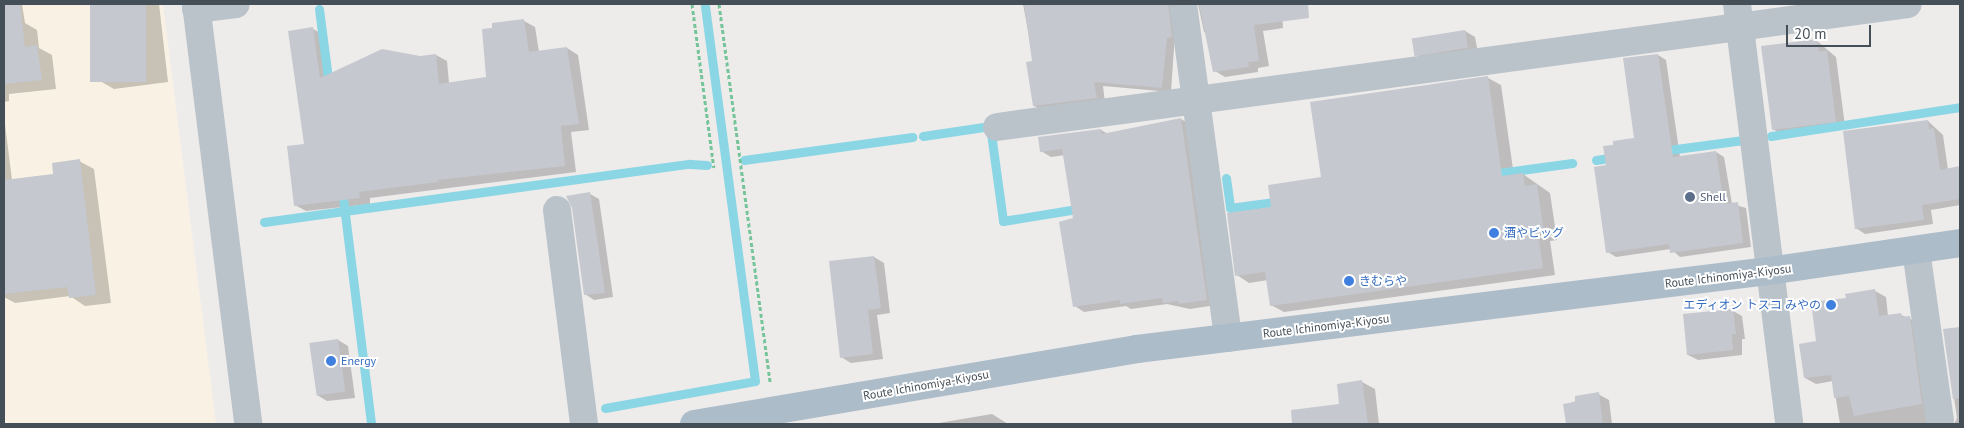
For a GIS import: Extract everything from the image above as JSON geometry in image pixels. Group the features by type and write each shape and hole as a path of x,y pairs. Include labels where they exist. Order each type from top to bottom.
{"main road":[{"name":"Route Ichinomiya-Kiyosu","path":"694,424 1137,349 1770,271 1960,243"}],"street":[{"path":"236,4 196,6 248,424"},
{"path":"1183,4 1228,338"},
{"path":"997,127 1196,100 1738,16 1908,4"},
{"path":"1738,16 1789,424"},
{"path":"557,210 584,424"},
{"path":"1916,250 1940,420"}],"path":[{"path":"692,4 714,168"},
{"path":"719,4 774,411"}],"shaded area":[{"path":"4,4 163,4 216,424 4,424"}],"building":[{"path":"4,4 20,4 25,47 37,45 42,80 4,84"},
{"path":"90,4 146,4 146,82 90,82"},
{"path":"1024,4 1168,4 1172,37 1167,38 1162,88 1094,82 1097,98 1033,106 1026,62 1032,61"},
{"path":"1199,4 1308,4 1309,18 1254,25 1259,61 1248,62 1249,67 1213,72"},
{"path":"524,19 529,52 567,47 579,124 561,126 565,166 438,180 439,182 359,192 360,198 294,206 287,146 304,144 288,31 313,27 320,78 382,49 420,56 436,54 439,84 486,77 482,29 492,28 492,23"},
{"path":"1465,30 1468,48 1414,56 1412,38"},
{"path":"1817,39 1819,52 1827,50 1836,122 1772,130 1761,46"},
{"path":"1658,54 1673,157 1716,151 1724,204 1738,202 1743,243 1670,253 1669,244 1606,253 1594,167 1606,165 1603,146 1613,145 1613,141 1634,138 1623,58"},
{"path":"1488,76 1502,176 1523,173 1525,186 1537,184 1544,233 1538,234 1543,268 1270,306 1265,272 1235,276 1227,213 1271,207 1268,185 1321,177 1310,102"},
{"path":"1181,118 1207,300 1179,304 1178,301 1163,303 1162,298 1120,304 1120,300 1073,307 1059,222 1073,218 1062,149 1040,152 1038,137 1101,129 1102,134"},
{"path":"1928,120 1929,129 1934,128 1940,170 1960,166 1960,199 1922,205 1924,220 1855,229 1843,131"},
{"path":"80,159 96,295 69,298 67,287 4,294 4,180 53,174 52,163"},
{"path":"590,192 605,293 584,295 572,208 566,196"},
{"path":"874,256 881,308 868,310 873,354 840,358 829,261"},
{"path":"1875,289 1879,316 1901,313 1902,317 1910,316 1922,404 1854,416 1849,396 1834,398 1831,375 1804,378 1799,344 1816,341 1811,302 1846,298 1845,294"},
{"path":"1733,309 1736,334 1732,334 1733,350 1687,355 1683,314"},
{"path":"1960,327 1960,398 1953,399 1943,329"},
{"path":"338,339 345,391 317,396 309,343"},
{"path":"1362,380 1368,424 1292,424 1291,410 1339,404 1337,384"},
{"path":"1599,392 1603,424 1566,424 1563,404 1575,402 1575,396"}],"waterway":[{"path":"605,408 755,381 705,4"},
{"path":"319,9 329,86"},
{"path":"1771,136 1960,107"},
{"path":"923,136 990,126 1003,221 1083,208"},
{"path":"744,160 912,137"},
{"path":"1661,151 1743,140"},
{"path":"1596,160 1616,157"},
{"path":"1491,174 1572,163"},
{"path":"264,222 690,164 707,165"},
{"path":"1226,178 1230,208 1281,201"},
{"path":"342,190 371,424"}],"place":[{"name":"Shell","path":"1690,197"},
{"name":"酒やビッグ","path":"1494,233"},
{"name":"きむらや","path":"1349,281"},
{"name":"エディオン トスコ みやの","path":"1831,305"},
{"name":"Energy","path":"331,361"}]}
